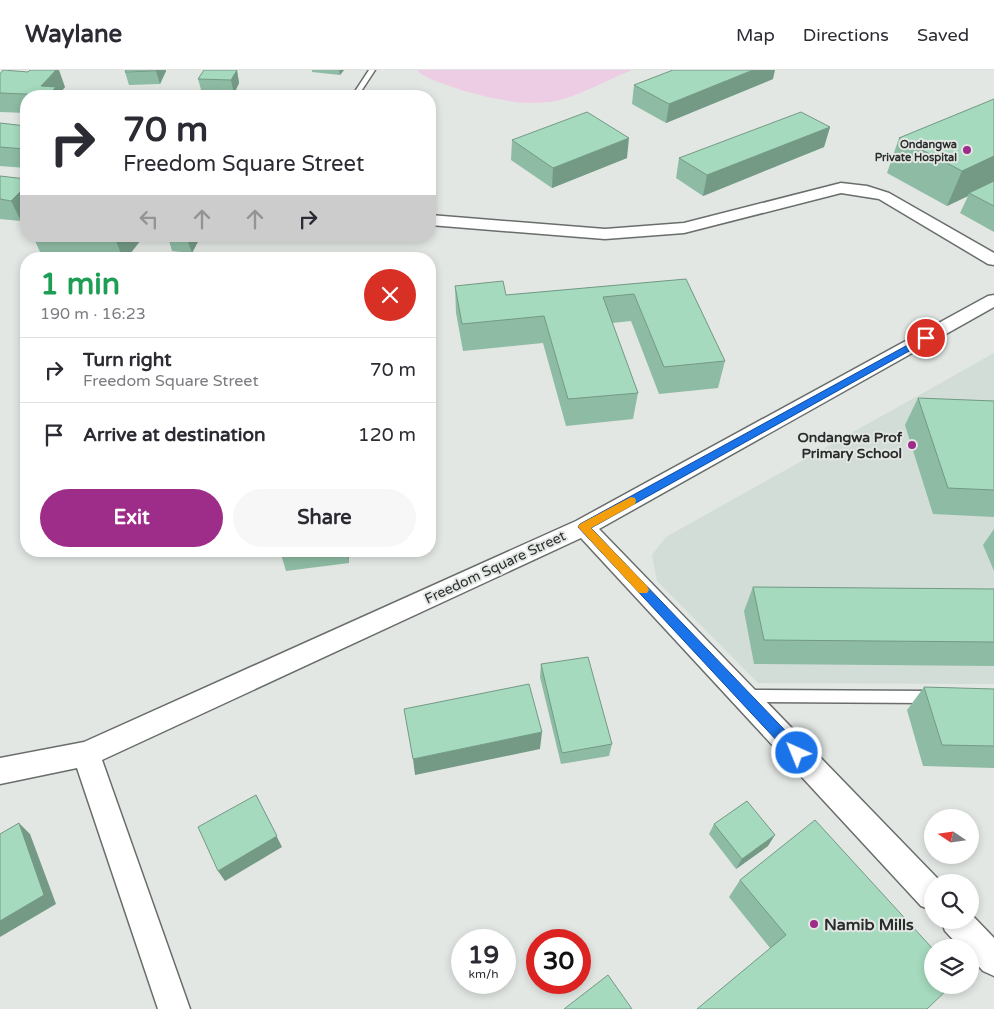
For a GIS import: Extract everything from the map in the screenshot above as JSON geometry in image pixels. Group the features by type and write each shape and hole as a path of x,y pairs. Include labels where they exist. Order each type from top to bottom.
{"street":[{"path":"436,220 605,234 684,228 841,188 884,196 994,260"},
{"name":"Freedom Square Street","path":"0,771 86,754 584,527 994,300"},
{"path":"584,527 924,887"},
{"path":"86,754 174,1009"},
{"path":"965,929 994,960"}],"lane":[{"path":"359,90 372,70"},
{"path":"743,696 946,697"}],"shaded area":[{"path":"417,70 632,70 565,98 535,103 506,101 461,90 431,79"},
{"name":"Ondangwa Prof Primary School","path":"994,353 994,684 758,683 657,581 652,555 666,537"}],"building":[{"path":"3,70 28,72 30,70 56,70 41,86 56,87 53,90 20,90 20,94 0,93 0,74"},
{"path":"126,70 157,70 125,72"},
{"path":"204,70 237,70 231,80 198,79"},
{"path":"673,70 753,70 669,104 634,85"},
{"path":"994,99 994,156 962,171 899,138"},
{"path":"587,112 629,138 553,168 512,140"},
{"path":"801,112 830,127 707,175 679,158"},
{"path":"0,123 20,125 20,149 0,147"},
{"path":"0,176 20,178 20,192 11,201 0,199"},
{"path":"994,181 994,206 969,193"},
{"path":"686,279 725,361 664,367 634,294 603,297 638,393 568,399 544,316 462,324 455,286 503,281 506,295"},
{"path":"918,398 994,401 994,490 948,488"},
{"path":"753,587 994,589 994,642 764,640"},
{"path":"588,657 612,744 562,753 541,664"},
{"path":"529,684 542,732 413,759 404,709"},
{"path":"924,687 994,689 994,746 942,745"},
{"path":"256,795 277,836 218,871 198,827"},
{"path":"747,801 775,835 742,859 714,824"},
{"name":"Namib Mills","path":"815,820 924,939 924,994 943,994 927,1009 697,1009 786,935 740,880"},
{"path":"19,823 44,895 0,921 0,834"},
{"path":"608,975 632,1009 564,1009 583,994 591,994 591,988"}],"slow traffic":[{"path":"631,501 584,527 643,590"}],"place":[{"name":"Ondangwa Private Hospital","path":"967,150"},
{"name":"Ondangwa Prof Primary School","path":"912,445"},
{"name":"Namib Mills","path":"814,924"}],"route":[{"path":"797,753 584,527 926,338"}]}
